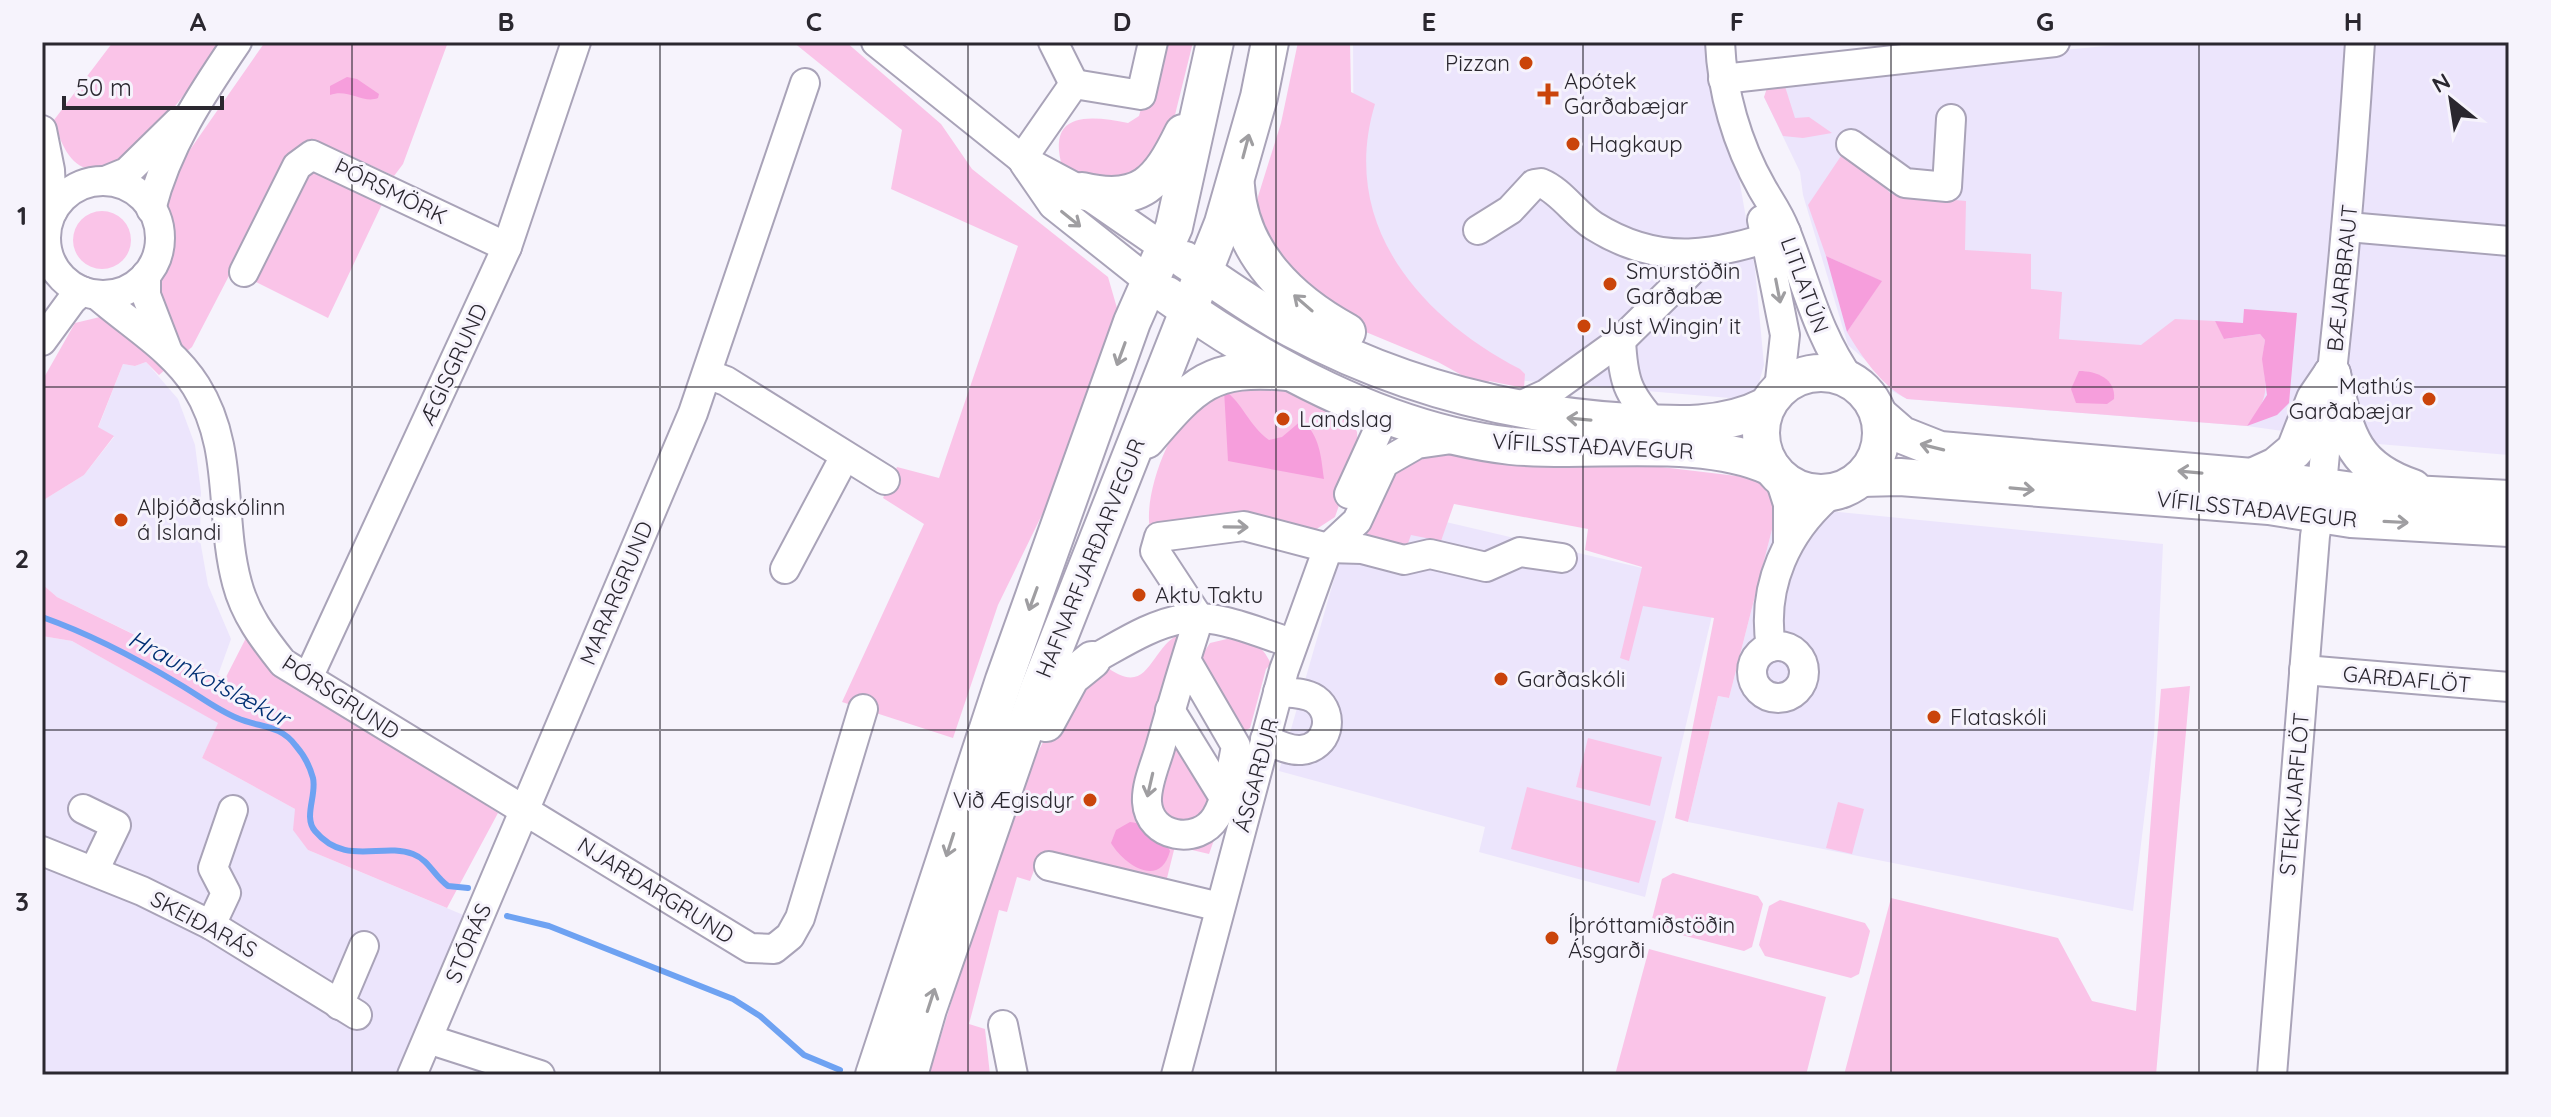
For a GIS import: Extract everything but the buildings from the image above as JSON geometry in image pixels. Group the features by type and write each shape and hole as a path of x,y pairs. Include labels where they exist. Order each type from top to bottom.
{"main road":[{"name":"HAFNARFJARÐARVEGUR","path":"874,1075 1004,680 1132,322 1166,249 1207,89 1215,42"},
{"name":"HAFNARFJARÐARVEGUR","path":"909,1075 1008,772 1187,309 1204,273 1236,183 1270,42"},
{"path":"1259,97 1288,42"},
{"path":"1082,191 1122,196 1155,180 1169,162 1207,89"},
{"path":"1236,183 1242,221 1252,245 1268,269 1305,307 1356,337 1423,366 1493,404"},
{"name":"VÍFILSSTAÐAVEGUR","path":"1166,249 1291,328 1365,364 1493,404 1557,417 1654,423 1734,421 1773,398 1795,378 1814,373 1833,373 1863,390 1879,415 1902,435 1940,450 2252,477 2321,500 2351,519 2509,528"},
{"name":"VÍFILSSTAÐAVEGUR","path":"1150,282 1187,309 1294,373 1386,413 1465,439 1512,446 1714,452 1750,457 1805,491 1900,477 2269,506 2433,494 2509,499"},
{"path":"1132,456 1195,386 1238,371 1294,373"},
{"path":"2252,477 2276,466 2295,450 2315,399 2332,374"},
{"path":"2332,374 2345,429 2359,455 2381,475 2433,494"},
{"path":"1773,398 1761,437 1775,472"},
{"path":"1386,413 1409,402 1468,408 1493,404"},
{"path":"1847,485 1879,449 1879,415"},
{"path":"1008,772 1044,727 1071,677 1092,660"}],"street":[{"path":"42,341 72,300 90,293 125,290 146,275 159,243 151,209 160,175 193,107 237,42"},
{"name":"ÆGISGRUND","path":"308,678 507,247 576,42"},
{"name":"VÍFILSSTAÐAVEGUR","path":"876,42 1022,159 1082,191 1166,249"},
{"path":"1053,42 1074,84"},
{"path":"1074,84 1141,95 1153,42"},
{"name":"LITLATÚN","path":"1720,42 1723,79 1733,118 1762,187 1775,236 1785,335 1773,398"},
{"path":"1723,79 2055,42"},
{"name":"BÆJARBRAUT","path":"2321,500 2348,227 2360,42"},
{"name":"MARARGRUND","path":"523,811 707,374 805,83"},
{"path":"1022,159 1074,84"},
{"path":"52,212 69,192 127,172 193,107"},
{"path":"1851,144 1905,183 1947,187 1951,119"},
{"path":"43,132 74,172 136,192 151,209"},
{"path":"43,132 50,170 52,212 46,238 47,277 60,276 90,293"},
{"name":"ÞÓRSMÖRK","path":"244,272 297,166 304,158 316,155 507,247"},
{"name":"VÍFILSSTAÐAVEGUR","path":"1022,159 1053,205 1150,282"},
{"path":"1478,230 1510,210 1534,184 1541,183 1594,225 1623,240 1664,252 1707,255 1775,236"},
{"path":"2348,227 2509,241"},
{"name":"LITLATÚN","path":"1775,236 1826,341 1851,381"},
{"path":"1493,404 1546,394 1621,340 1707,255"},
{"name":"ÞÓRSGRUND","path":"146,275 146,295 168,352"},
{"name":"ÞÓRSGRUND","path":"90,293 168,352 196,385 212,417 224,459 230,550 249,615 283,663 523,811"},
{"path":"1621,340 1625,382 1635,402 1654,423"},
{"path":"707,374 726,381 885,480"},
{"name":"ÁSGARÐUR","path":"1176,1075 1292,643 1336,539 1365,453 1386,413"},
{"name":"ÁSGARÐUR","path":"1336,539 1357,521 1377,473 1393,456 1417,444 1465,439"},
{"path":"785,569 845,456"},
{"path":"1775,472 1788,504 1788,543"},
{"path":"1771,647 1768,612 1788,543 1804,517 1847,485"},
{"name":"STEKKJARFLÖT","path":"2272,1075 2304,670 2321,500"},
{"path":"1199,618 1155,551 1159,537 1244,526 1336,539 1404,560 1430,554 1486,567 1520,552 1562,558"},
{"path":"1178,685 1226,782 1215,819 1193,834 1172,833 1151,817 1147,795 1178,685 1199,618"},
{"path":"1092,660 1170,622 1199,618 1292,643"},
{"name":"GARÐAFLÖT","path":"2304,670 2509,687"},
{"path":"1265,739 1288,748 1306,750 1320,741 1325,732 1327,717 1318,702 1310,696 1278,692"},
{"name":"NJARÐARGRUND","path":"523,811 738,941 762,951 774,949 790,936 800,918 863,709"},
{"path":"83,809 116,825 94,871"},
{"path":"211,925 226,893 213,868 233,810"},
{"name":"STÓRÁS","path":"412,1075 523,811"},
{"name":"SKEIÐARÁS","path":"42,851 94,871 211,925 348,1010 364,946"},
{"path":"1049,866 1220,907"},
{"path":"1003,1025 1013,1075"},
{"path":"428,1039 540,1075"}],"shaded area":[{"path":"113,42 222,42 164,120 139,146 114,164 90,169 70,156 54,120"},
{"path":"265,42 448,42 403,164 394,176 318,141 310,167 384,200 328,318 232,270 192,347 159,375 146,362 135,366 123,364 98,427 114,436 84,475 42,501 42,381 75,323 104,316 111,322 156,292 166,267 167,254 164,187"},
{"path":"793,42 846,42 941,124 972,169 1108,277 1117,308 1111,348 1073,451 998,605 953,738 842,702 924,524 883,498 897,467 939,478 1018,246 891,189 902,130"},
{"path":"1159,42 1193,42 1173,123 1158,164 1108,188 1063,169 1059,150 1060,136 1065,127 1074,121 1086,119 1128,123 1139,116"},
{"path":"1298,42 1350,42 1351,92 1375,104 1367,147 1368,188 1378,226 1396,261 1420,293 1449,322 1520,369 1525,374 1524,388 1489,381 1485,388 1438,362 1349,325 1311,301 1251,219 1281,123"},
{"path":"1353,42 1715,42 1755,269 1764,365 1754,400 1492,378 1449,344 1354,200"},
{"path":"2147,42 2509,42 2509,455 2378,444 2247,426 1907,399 1892,391 1877,370 1848,345 1803,195 1800,172 1764,97 1782,77"},
{"path":"347,77 357,79 379,94 378,98 367,99 343,93 330,95 330,86"},
{"path":"1782,77 1795,118 1809,117 1832,133 1803,138 1783,136 1764,97 1767,88"},
{"path":"1850,150 1891,194 1966,201 1965,250 2031,254 2031,289 2062,292 2059,339 2141,345 2175,319 2215,321 2225,339 2260,334 2265,340 2265,393 2257,413 2247,426 1907,399 1873,370 1847,332 1881,281 1826,256 1808,205 1841,156"},
{"path":"102,211 123,219 131,240 123,261 102,269 81,261 73,240 81,219"},
{"path":"1826,256 1882,281 1847,332"},
{"path":"2244,309 2297,313 2289,403 2277,415 2247,426 2267,395 2262,359 2265,340 2260,334 2224,339 2215,321 2243,323"},
{"name":"Alþjóðaskólinn á Íslandi","path":"146,362 178,399 195,445 201,492 200,540 208,585 231,639 218,675 57,597 42,584 42,501 84,475 114,437 98,428 123,364 135,366"},
{"path":"2079,371 2109,381 2114,399 2107,404 2076,403 2071,389"},
{"path":"1272,380 1351,419 1357,432 1358,450 1335,517 1309,534 1294,532 1286,522 1244,514 1150,529 1149,514 1155,479 1170,441 1189,410 1214,393"},
{"path":"1224,390 1269,440 1282,437 1302,420 1316,440 1324,479 1228,461"},
{"path":"1427,449 1636,464 1762,479 1779,490 1778,506 1729,698 1718,696 1688,822 1675,818 1714,618 1643,606 1629,661 1620,658 1642,567 1585,550 1588,529 1454,504 1441,541 1411,535 1407,546 1362,533 1383,473"},
{"name":"Flataskóli","path":"1778,506 2163,544 2154,736 2133,911 1688,822 1718,696 1729,698"},
{"name":"Garðaskóli","path":"1382,507 1719,586 1645,897 1479,852 1485,827 1279,771 1343,548"},
{"path":"42,584 57,597 225,679 247,636 350,717 498,813 447,908 308,850 293,830 295,809 202,758 218,723 72,641 42,636"},
{"path":"1182,633 1150,826 1219,826 1209,854 1175,846 1165,886 1036,865 1030,881 1017,877 1007,912 999,910 969,1024 985,1029 990,1075 929,1075 1014,798 1067,696 1104,665 1119,675 1140,675 1171,640"},
{"path":"42,636 72,641 219,723 202,758 295,809 308,850 473,919 411,1075 42,1075"},
{"path":"1227,639 1254,644 1271,664 1266,669 1250,728 1244,731 1200,658 1210,643"},
{"path":"2190,686 2156,1075 1844,1075 1891,898 2058,938 2092,1001 2136,1011 2161,689"},
{"path":"1173,729 1209,785 1211,810 1176,828 1157,808"},
{"path":"1588,738 1662,757 1650,806 1576,787"},
{"path":"1527,787 1656,821 1639,883 1511,849"},
{"path":"1838,802 1864,809 1852,854 1826,848"},
{"path":"1130,822 1143,825 1163,839 1170,851 1158,869 1142,870 1124,859 1111,843 1116,830"},
{"path":"1673,873 1758,896 1763,904 1752,947 1744,951 1658,929 1652,919 1662,879"},
{"path":"1780,900 1865,923 1870,931 1859,974 1851,978 1765,956 1759,945 1769,906"},
{"path":"1649,949 1826,997 1806,1075 1615,1075"}],"waterway":[{"name":"Hraunkotslækur","path":"42,617 129,656 230,715 276,730 290,739 312,774 314,785 310,819 315,831 327,842 351,851 389,850 413,854 448,886 468,888"},
{"name":"Hraunkotslækur","path":"507,916 549,926 733,999 760,1016 804,1055 840,1070"}],"place":[{"name":"Pizzan","path":"1526,63"},
{"name":"Apótek Garðabæjar","path":"1548,94"},
{"name":"Hagkaup","path":"1573,144"},
{"name":"Smurstöðin Garðabæ","path":"1610,284"},
{"name":"Just Wingin' it","path":"1584,326"},
{"name":"Mathús Garðabæjar","path":"2429,399"},
{"name":"Landslag","path":"1283,419"},
{"name":"Alþjóðaskólinn á Íslandi","path":"121,520"},
{"name":"Aktu Taktu","path":"1139,595"},
{"name":"Garðaskóli","path":"1501,679"},
{"name":"Flataskóli","path":"1934,717"},
{"name":"Við Ægisdyr","path":"1090,800"},
{"name":"Íþróttamiðstöðin Ásgarði","path":"1552,938"}]}
